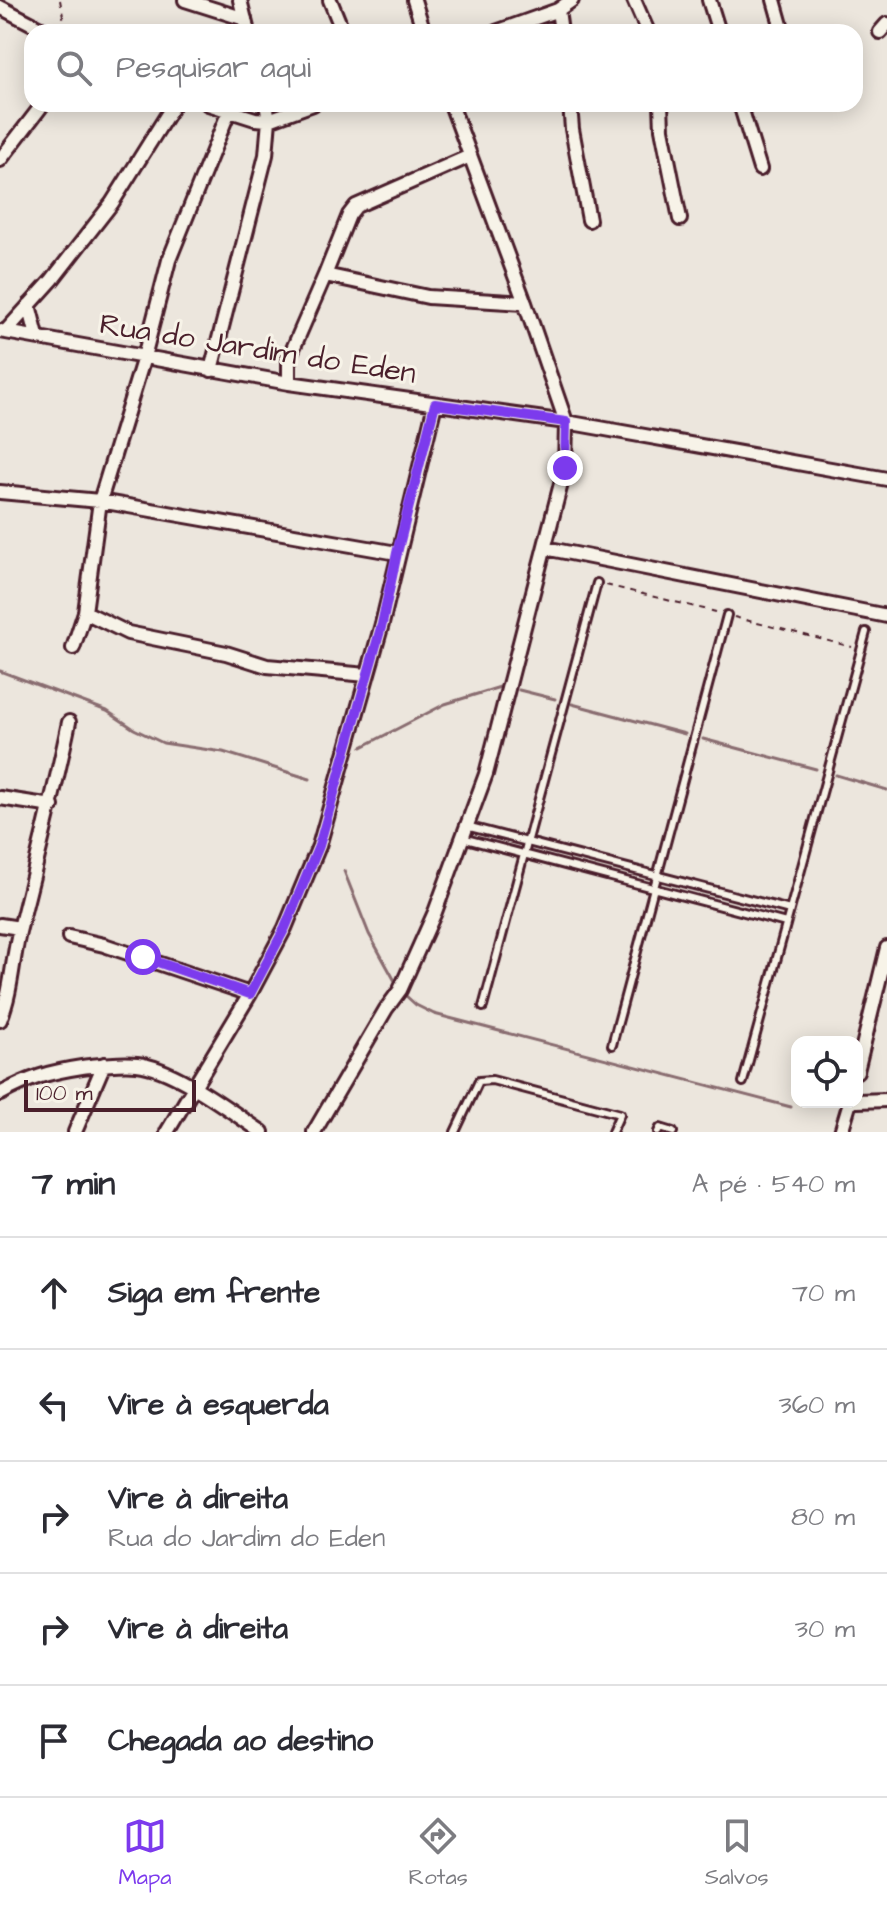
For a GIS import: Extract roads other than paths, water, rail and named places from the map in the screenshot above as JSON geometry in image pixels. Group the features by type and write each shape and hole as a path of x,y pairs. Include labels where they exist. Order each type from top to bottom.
{"street":[{"path":"185,0 245,19"},
{"path":"240,0 246,24"},
{"path":"330,0 340,24"},
{"path":"414,0 422,24"},
{"path":"519,24 558,10 572,0"},
{"path":"634,0 644,24"},
{"path":"709,0 716,24"},
{"path":"774,0 781,24"},
{"path":"0,7 33,24"},
{"path":"558,10 560,24"},
{"path":"0,160 37,112"},
{"path":"3,331 29,305 112,203 169,112"},
{"path":"73,648 85,612 100,501 144,357 169,260 229,112"},
{"path":"233,112 269,120 291,112"},
{"path":"211,370 266,155 268,112"},
{"path":"314,1132 414,962 486,774 565,468 566,422 454,112"},
{"path":"571,112 589,220"},
{"path":"661,112 680,219"},
{"path":"742,112 760,169"},
{"path":"289,383 289,358 349,215 356,206 470,156"},
{"path":"325,275 428,297 525,303"},
{"path":"29,305 37,336"},
{"name":"Rua do Jardim do Eden","path":"3,331 211,370 566,422 887,479"},
{"path":"167,1132 250,994 285,928 319,846 367,675 435,404"},
{"path":"0,492 100,501 397,553"},
{"path":"545,548 887,616"},
{"path":"85,612 128,633 226,653 267,666 367,675"},
{"path":"0,1020 9,997 20,928 52,806 69,722"},
{"path":"0,798 52,806"},
{"path":"0,925 20,928"},
{"path":"69,937 104,945 250,994"},
{"path":"863,1049 884,972 887,948"},
{"path":"75,1132 104,1064"},
{"path":"0,1094 44,1073 104,1064 140,1064 160,1070 195,1088 262,1132"},
{"path":"863,1101 887,1100"},
{"path":"841,1132 848,1108"}],"lane":[{"path":"483,1007 597,583"},
{"path":"612,1045 727,615"},
{"path":"743,1082 866,632"},
{"path":"464,832 527,842 790,910"},
{"path":"464,832 524,855 786,923"},
{"path":"455,1132 479,1081 492,1080 620,1114 612,1132"},
{"path":"658,1132 660,1128 673,1132"}],"waterway":[{"path":"0,671 107,711 163,743 223,752 310,779"},
{"path":"362,747 445,704 500,687"},
{"path":"519,690 555,699"},
{"path":"572,704 685,734"},
{"path":"703,739 816,769"},
{"path":"836,775 887,790"},
{"path":"344,871 369,934 395,981"},
{"path":"405,995 434,1014 791,1107"}]}
